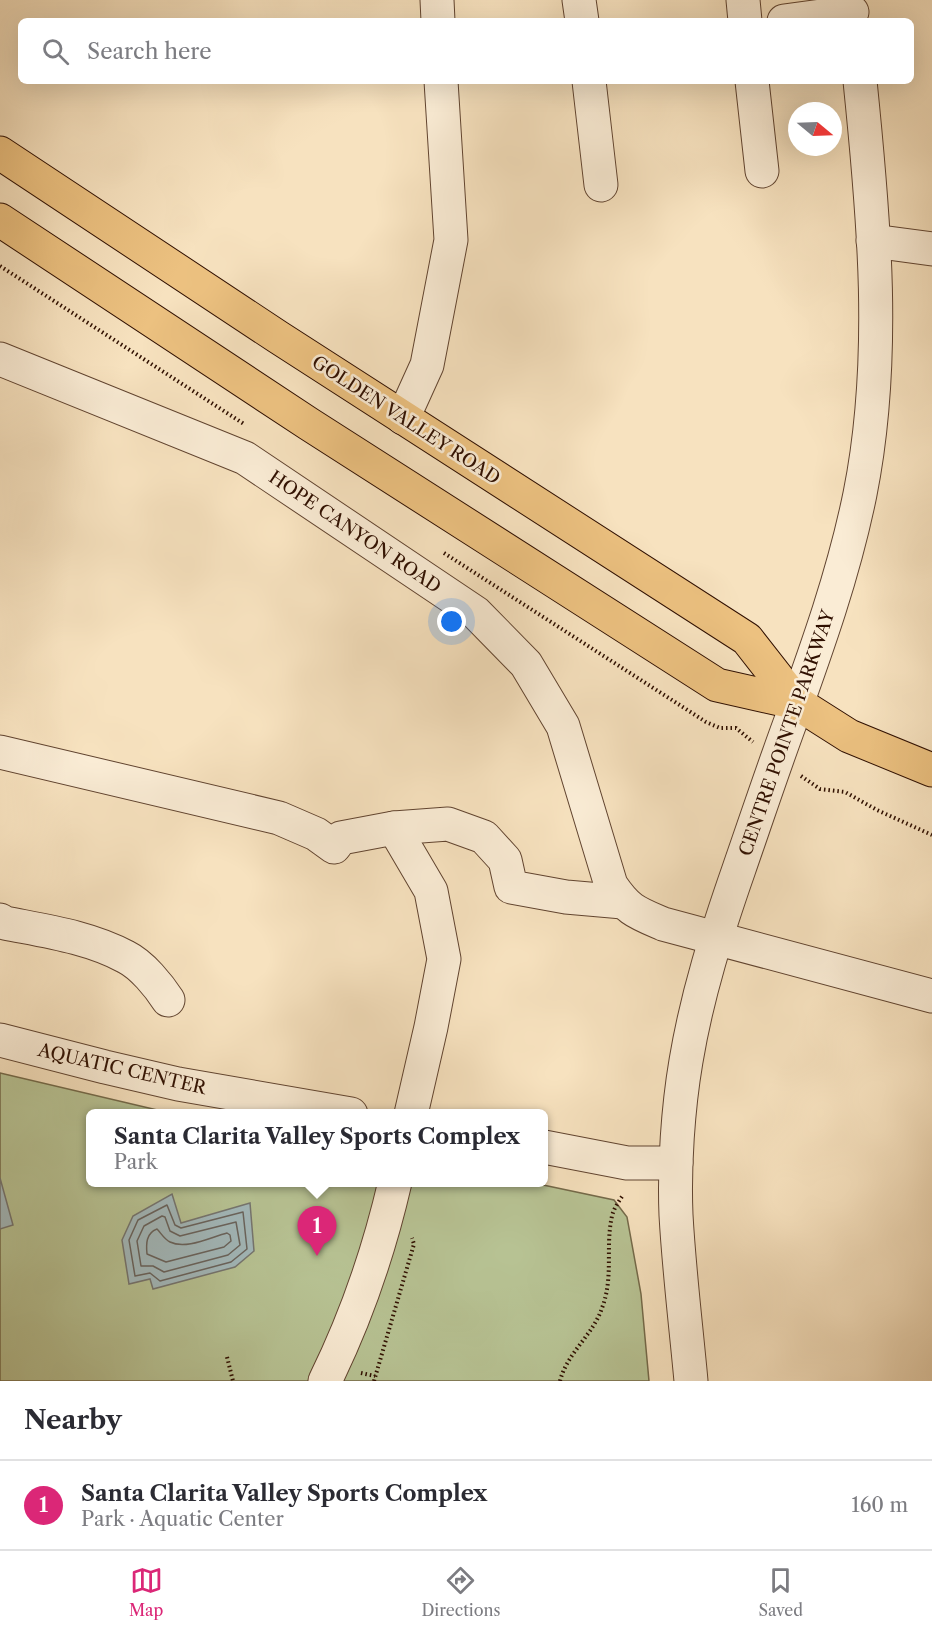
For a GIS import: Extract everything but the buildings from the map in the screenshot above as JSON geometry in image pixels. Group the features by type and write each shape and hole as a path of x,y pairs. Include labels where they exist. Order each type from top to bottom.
{"main road":[{"name":"GOLDEN VALLEY ROAD","path":"0,153 278,337 747,639 797,703 849,736 932,770"},
{"name":"GOLDEN VALLEY ROAD","path":"0,220 270,399 717,685 797,703"}],"street":[{"path":"437,0 438,18"},
{"path":"579,0 582,18"},
{"path":"743,0 745,18"},
{"path":"804,18 852,11"},
{"path":"404,418 427,365 450,240 441,84"},
{"path":"589,84 601,184"},
{"path":"752,84 762,171"},
{"name":"CENTRE POINTE PARKWAY","path":"691,1381 676,1213 676,1163 685,1064 698,998 715,938 829,613 847,553 861,491 870,429 875,366 873,241 860,84"},
{"path":"873,241 932,249"},
{"name":"HOPE CANYON ROAD","path":"0,359 245,458 477,613 526,664 562,726 611,885 623,902 635,912 663,924 932,996"},
{"path":"0,752 279,818 316,834 334,847 341,838 394,828 448,824 484,837 505,860 511,887 566,897 623,902"},
{"path":"394,828 431,891 444,959 412,1109"},
{"path":"0,920 83,940 128,957 159,985 168,1000"},
{"name":"AQUATIC CENTER","path":"0,1040 178,1084 327,1109"},
{"path":"548,1149 627,1163 676,1163"},
{"path":"325,1381 362,1298 394,1187"}],"path":[{"path":"0,266 249,427"},
{"path":"438,549 706,722 720,728 735,728 820,789 845,792 877,810 932,835"},
{"path":"560,1381 570,1358 602,1310 608,1289 613,1214 623,1195"},
{"path":"227,1357 232,1381"}],"green space":[{"path":"0,1073 153,1109 86,1109 86,1187 548,1186 614,1200 627,1217 641,1294 649,1381 0,1381"}],"water":[{"path":"0,1178 13,1225 0,1229"},
{"path":"172,1194 181,1223 250,1203 254,1251 235,1267 153,1289 150,1279 129,1284 122,1240 133,1216"}],"place":[{"name":"Santa Clarita Valley Sports Complex","path":"317,1256"}]}
